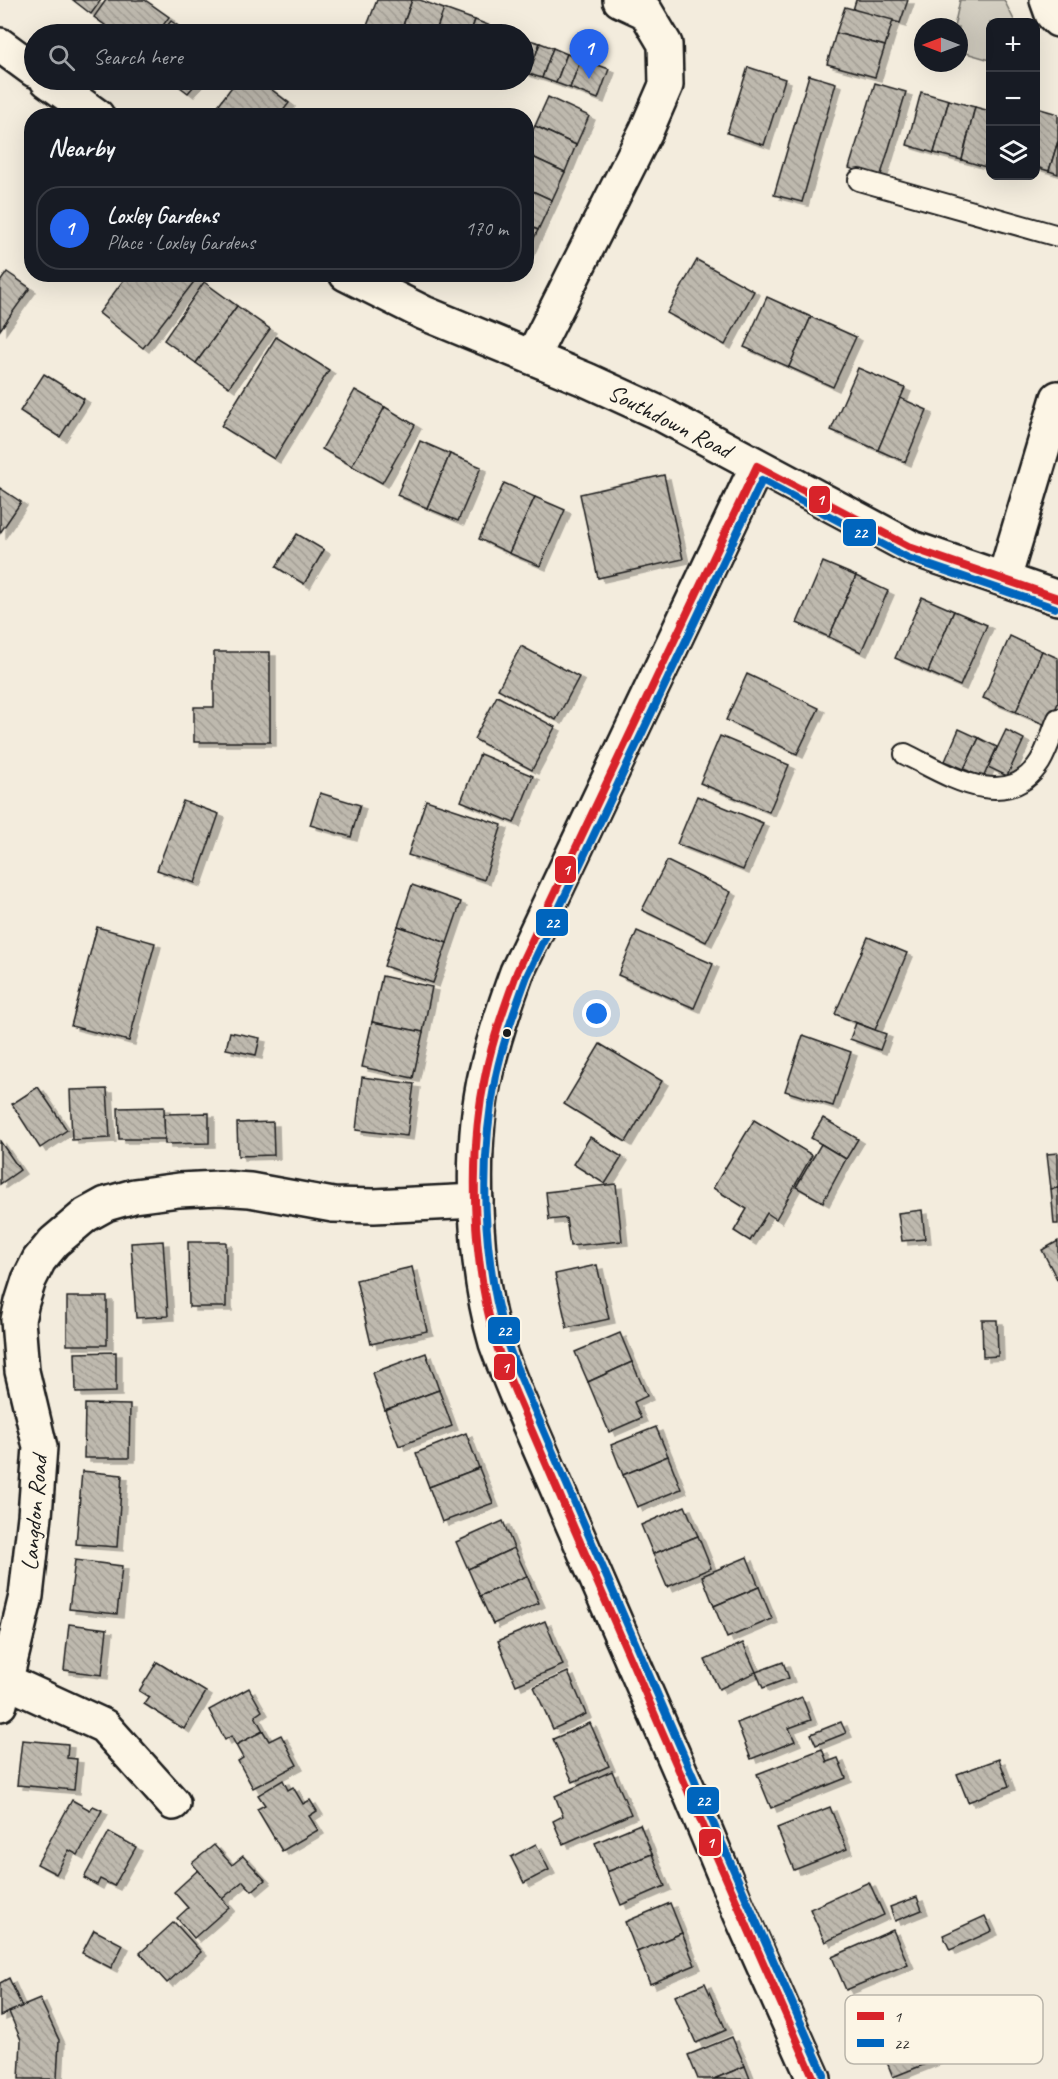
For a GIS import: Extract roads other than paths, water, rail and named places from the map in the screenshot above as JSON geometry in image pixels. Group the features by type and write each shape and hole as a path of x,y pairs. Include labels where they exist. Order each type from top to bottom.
{"street":[{"path":"532,357 647,129 666,85 665,44 646,12 620,0"},
{"path":"1047,0 1052,14 1058,20"},
{"path":"0,45 24,63"},
{"path":"61,90 85,108"},
{"name":"Southdown Road","path":"362,282 424,313 532,357 659,413 912,548 1058,598"},
{"path":"1004,579 1058,398"},
{"path":"757,466 517,972 497,1028 485,1075 479,1120 476,1201 484,1292 496,1343 740,1913 814,2079"},
{"name":"Langdon Road","path":"3,1692 26,1596 40,1448 9,1321 22,1302 39,1260 54,1242 86,1215 106,1204 134,1196 179,1190 219,1188 250,1190 333,1205 374,1206 476,1201"},
{"path":"3,1692 104,1726 173,1803"}],"lane":[{"path":"859,180 1058,236"},
{"path":"905,754 973,787 996,789 1022,781 1040,762 1058,719"}],"place":[{"name":"Loxley Gardens","path":"589,79"}]}
